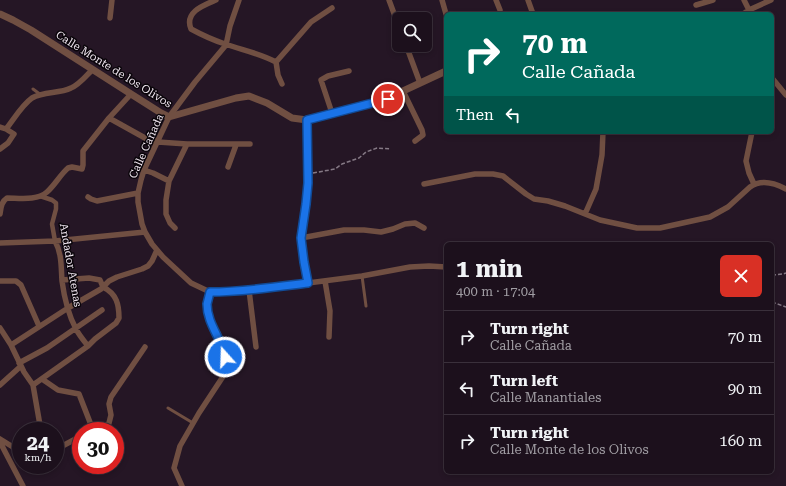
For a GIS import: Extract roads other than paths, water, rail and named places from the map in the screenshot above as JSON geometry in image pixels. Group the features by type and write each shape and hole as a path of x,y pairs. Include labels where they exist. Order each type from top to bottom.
{"street":[{"path":"110,18 112,0"},
{"path":"216,0 195,10 190,20 189,25 191,29 226,45 267,57 276,62"},
{"name":"Calle Cañada","path":"239,0 230,26 226,45 195,82 169,117 140,180 138,202 142,224 145,232 157,250 191,282 210,292 249,290 325,281 410,267 444,267"},
{"path":"389,0 393,12"},
{"path":"445,12 442,1 450,0"},
{"path":"496,0 500,10"},
{"path":"528,0 532,12"},
{"path":"696,6 713,0"},
{"path":"744,0 749,10"},
{"path":"746,12 771,0"},
{"path":"276,62 312,22 332,8"},
{"name":"Calle Monte de los Olivos","path":"0,14 31,30 92,70 169,117 236,98 249,96 268,103 292,118 307,120 388,99 444,72"},
{"path":"409,52 420,83"},
{"path":"276,62 278,74 282,84"},
{"path":"0,149 8,143 14,134 3,128 25,104 41,94 73,88 92,70"},
{"path":"332,113 321,80 328,76 349,71"},
{"path":"774,80 786,95"},
{"path":"403,91 422,130 423,135 415,141"},
{"path":"0,214 2,203 7,198 33,198 40,196 46,193 68,168 72,167 82,169 83,151 109,118 131,94"},
{"path":"109,118 145,138 158,142 187,144 250,144"},
{"path":"307,120 308,176 301,238 308,283"},
{"path":"585,214 596,189 602,155 603,134"},
{"path":"752,134 746,162 754,184"},
{"path":"175,228 170,223 166,214 166,200 169,181 187,144"},
{"path":"228,166 236,145"},
{"path":"144,170 169,181"},
{"path":"424,184 466,175 493,174 503,176 526,194 534,198 565,206 600,220 637,228 660,228 710,217 728,207 754,184 770,182 786,189"},
{"path":"88,197 97,201 138,193"},
{"name":"Andador Atenas","path":"40,196 56,203 52,224 55,241 60,251 64,293 76,328 88,346"},
{"path":"301,238 344,230 381,232 405,224 416,223 424,228"},
{"path":"0,243 55,241 145,232"},
{"path":"11,345 68,308 104,288 109,282 117,277 148,266 157,250"},
{"path":"33,385 88,346 116,323 119,318 118,303 113,294 104,288 100,280 89,278 62,280"},
{"path":"0,281 16,281 21,285 39,326"},
{"path":"325,281 330,311 329,337"},
{"path":"249,290 256,347"},
{"path":"182,486 174,468 180,446 199,413 229,367 224,349 211,323 207,304 210,292"},
{"path":"0,385 20,364 47,348 102,310"},
{"path":"0,328 11,345 24,372 33,385 39,422"},
{"path":"109,422 111,415 109,404 111,397 145,346"},
{"path":"42,379 58,390 79,394 88,422"},
{"path":"0,439 12,446"},
{"path":"0,442 23,486"}],"lane":[{"path":"33,89 41,94"},
{"path":"362,276 366,306"},
{"path":"168,408 193,423"}]}
